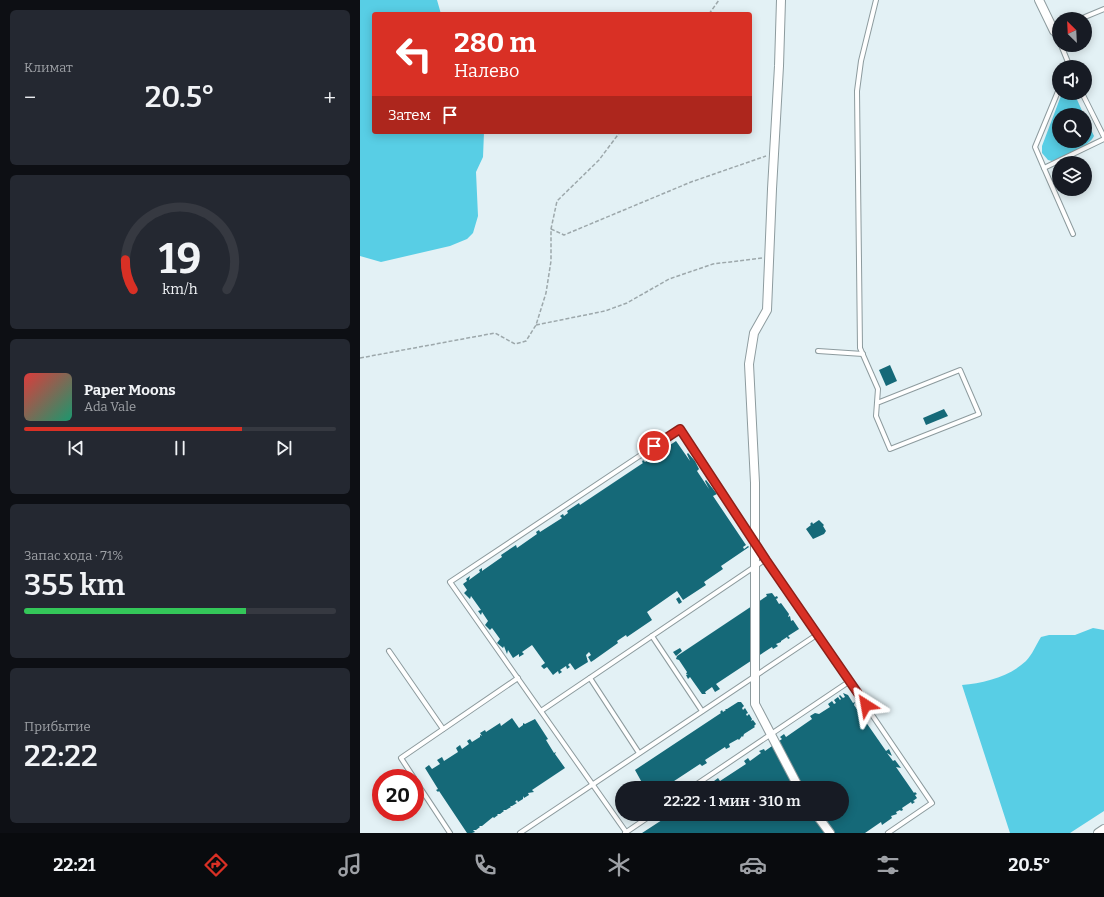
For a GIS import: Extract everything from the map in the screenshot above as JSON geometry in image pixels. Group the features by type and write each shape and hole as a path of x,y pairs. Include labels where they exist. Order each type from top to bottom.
{"street":[{"path":"781,0 780,66 774,153 768,310 754,333 749,364 755,483 755,704 772,741 795,781"},
{"path":"1039,0 1052,22"},
{"path":"821,821 830,833"},
{"path":"1098,833 1104,829"}],"lane":[{"path":"876,0 861,61 857,91 860,348 878,389 876,416 890,449 979,414 960,370 877,403"},
{"path":"1092,14 1104,8"},
{"path":"1054,100 1035,147 1073,234"},
{"path":"1044,168 1104,138 1085,100"},
{"path":"818,351 863,354"},
{"path":"643,821 625,833 450,582 680,429 766,560 932,803 888,833"},
{"path":"541,711 766,560"},
{"path":"520,833 818,634"},
{"path":"652,636 702,711"},
{"path":"389,651 443,729"},
{"path":"407,769 400,758 518,678"},
{"path":"590,678 639,753"},
{"path":"701,781 850,681"},
{"path":"424,794 450,833"}],"path":[{"path":"710,12 719,0"},
{"path":"360,358 495,333 515,344 526,341 536,325 546,293 552,229 557,201 599,160 618,134"},
{"path":"552,229 564,234 691,182 774,153"},
{"path":"536,325 605,311 627,303 669,279 712,264 769,257"}],"shaded area":[{"path":"360,0 437,0 440,12 372,12 372,134 484,134 483,157 476,172 478,216 473,233 467,239 450,246 381,262 360,256"},
{"path":"1059,100 1077,100 1081,108 1056,108"},
{"path":"1052,120 1052,148 1080,148 1064,156 1052,156 1052,161 1048,160 1042,153 1042,146"},
{"path":"1093,628 1104,630 1104,811 1070,833 1010,833 962,685 987,681 1004,675 1019,667 1028,659 1041,637 1049,635 1075,635"}],"building":[{"path":"890,365 897,381 886,386 879,370"},
{"path":"944,409 948,416 926,425 923,418"},
{"path":"676,441 690,461 687,454 688,453 695,461 699,469 697,471 709,489 705,481 706,480 717,494 713,496 746,545 743,547 744,549 748,546 749,547 721,566 723,569 704,582 706,585 683,600 677,591 647,612 652,620 627,637 626,635 617,641 618,643 591,662 588,657 591,655 589,652 586,655 588,662 575,670 570,663 568,665 570,667 567,669 566,666 560,670 562,672 559,674 558,671 553,675 547,667 544,669 541,666 545,663 532,645 522,652 524,654 519,657 519,654 513,658 508,650 507,654 504,646 503,648 497,643 500,639 492,628 490,630 485,625 488,621 482,612 481,615 478,611 481,610 471,596 470,599 464,593 467,590 463,584 467,581 466,579 470,576 469,580 480,572 479,570 482,568 482,571 516,545 517,548 537,534 536,532 539,530 540,532 562,518 560,516 563,514 564,516 568,513 567,511 579,503 580,505 643,463 643,460 645,462 653,457 651,454 653,453 655,455"},
{"path":"819,520 824,525 823,526 826,531 824,534 813,539 806,529 812,522 813,524"},
{"path":"772,593 775,597 777,596 778,598 776,599 779,604 781,603 789,614 788,617 790,616 791,621 793,620 799,629 788,636 790,638 788,639 787,637 776,644 778,646 773,649 772,647 716,684 720,689 715,692 712,687 705,692 706,694 702,694 690,677 688,679 686,675 688,674 686,674 687,672 679,660 676,659 677,656 767,596 766,594"},
{"path":"679,597 682,602 679,604 676,599"},
{"path":"680,648 682,651 676,656 673,652"},
{"path":"843,693 848,695 853,703 855,702 854,705 886,751 889,749 892,756 887,753 901,768 896,767 914,793 915,792 917,794 915,795 917,798 913,801 915,802 912,804 911,802 902,808 903,810 896,812 897,814 891,816 892,818 882,825 881,822 865,833 642,833 660,821 849,821 849,781 720,781 746,764 744,761 748,758 750,761 761,753 759,751 764,749 765,751 782,739 780,737 784,734 786,737 812,719 810,716 815,713 819,714 830,707 828,704 832,701 834,704 836,703 834,700 838,697 840,700 840,695 843,698 845,697"},
{"path":"738,702 741,702 744,706 742,708 743,710 745,708 748,713 746,714 747,716 749,714 752,719 751,721 753,720 756,724 754,726 755,727 744,734 739,740 738,739 729,744 730,747 726,749 725,747 705,760 707,763 702,766 700,764 674,781 641,781 635,770 721,713 720,712 722,710 723,712"},
{"path":"512,718 519,728 523,725 523,723 525,724 535,719 548,739 546,740 554,753 556,752 555,754 565,768 532,790 534,792 528,793 529,795 524,798 523,796 523,799 518,802 517,800 515,802 517,803 510,806 511,807 506,810 503,810 504,811 497,814 498,815 482,826 479,826 480,827 476,830 473,830 475,832 467,833 439,791 438,792 436,790 438,789 425,768 429,765 432,769 440,764 437,760 442,757 444,761 458,752 456,748 460,745 462,749 469,744 467,741 470,739 472,742 480,737 480,735 482,736 480,733 485,730 486,732 500,723 501,726"}],"route":[{"path":"654,446 680,429 766,560 866,705"}]}
